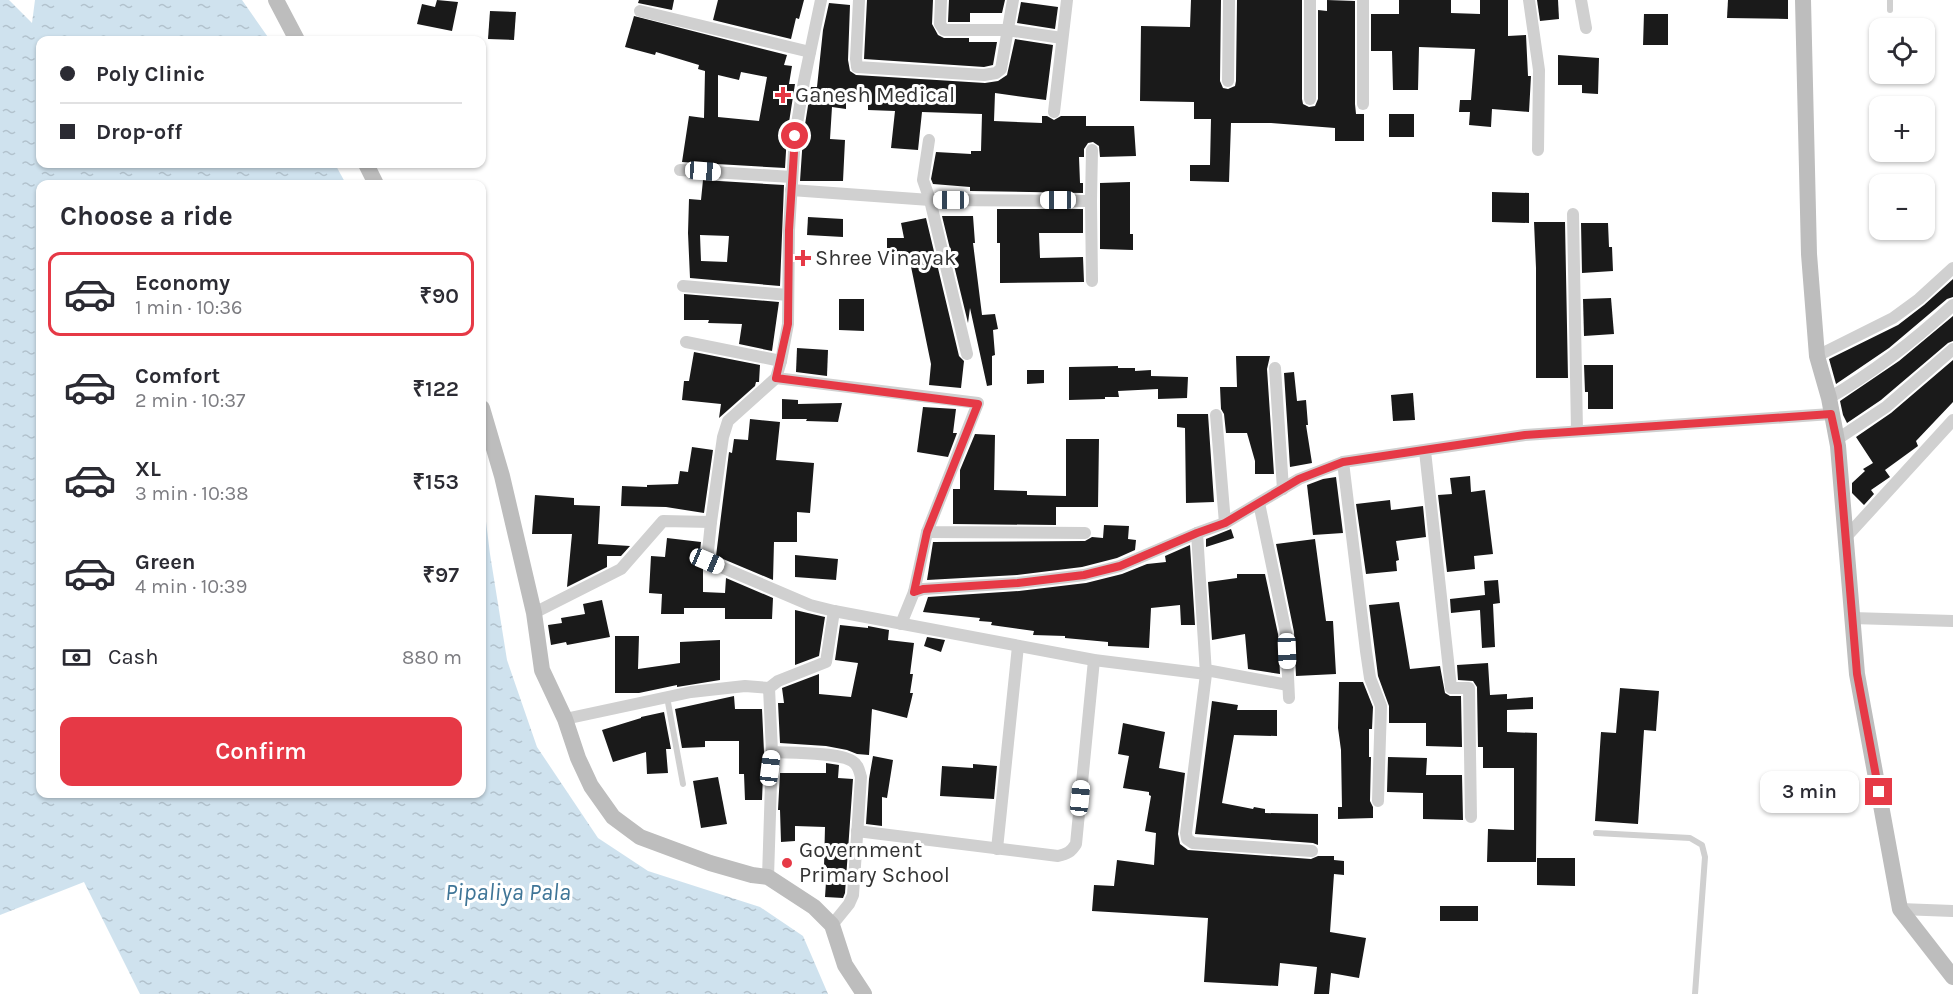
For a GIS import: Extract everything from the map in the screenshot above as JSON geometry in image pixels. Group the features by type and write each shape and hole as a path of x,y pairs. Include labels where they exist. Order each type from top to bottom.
{"street":[{"path":"276,0 295,36"},
{"path":"821,0 795,136 788,324 781,361 776,378 728,421 723,437 707,561 810,605 834,611 1094,660 1206,672 1288,685"},
{"path":"859,0 857,67 984,75 996,73 1001,69 1013,0"},
{"path":"941,0 940,24 944,30 1007,30 1062,38"},
{"path":"1054,112 1067,0"},
{"path":"1228,81 1229,0"},
{"path":"1310,0 1310,99"},
{"path":"1363,0 1363,104"},
{"path":"1529,0 1539,70 1538,150"},
{"path":"1581,0 1586,28"},
{"path":"1803,0 1809,255 1817,356 1836,440 1847,536 1857,674 1900,909 1953,978"},
{"path":"640,11 810,52"},
{"path":"929,140 923,180 930,200 967,354"},
{"path":"1092,150 1092,281"},
{"path":"680,170 930,200 1091,201"},
{"path":"1573,214 1577,431"},
{"path":"1817,356 1893,318 1918,300 1953,268"},
{"path":"683,286 788,296"},
{"path":"914,592 923,589 1018,583 1084,575 1120,566 1225,523 1299,479 1343,462 1525,435 1830,406 1853,384 1910,342 1953,304"},
{"path":"686,342 781,361"},
{"path":"1836,440 1886,407 1953,349"},
{"path":"1275,368 1283,489"},
{"path":"776,378 978,404 927,532 914,592 902,624"},
{"path":"1216,415 1225,523"},
{"path":"1847,536 1953,420"},
{"path":"486,422 502,476 534,613 542,670 565,719 578,758 591,786 613,817 640,837 710,863 752,875 768,877 814,907 832,925 845,965 864,994"},
{"path":"1425,451 1451,688 1469,688 1471,817"},
{"path":"1343,462 1369,669 1381,706 1378,801"},
{"path":"1259,503 1286,633 1288,698"},
{"path":"534,613 621,569 663,521 711,522"},
{"path":"927,532 1085,533"},
{"path":"1197,533 1206,672 1187,839 1193,843 1312,851"},
{"path":"565,719 667,696 745,686 769,688 778,681 826,662 834,611"},
{"path":"1852,618 1953,621"},
{"path":"998,849 1018,646"},
{"path":"857,831 1058,856 1072,850 1076,844 1094,660"},
{"path":"768,877 772,752 769,688"},
{"path":"772,752 839,756 852,761 859,767 861,777 851,900 832,925"},
{"path":"1900,909 1953,911"}],"lane":[{"path":"1890,0 1890,10"},
{"path":"667,696 683,784"},
{"path":"1596,833 1690,838 1702,845 1705,857 1695,994"}],"water":[{"name":"Pipaliya Pala","path":"0,0 9,0 32,23 35,0 242,0 267,36 36,36 36,168 337,168 344,180 36,180 36,798 486,798 486,522 507,660 537,747 598,838 648,871 760,907 803,936 828,994 140,994 84,882 0,915"}],"building":[{"path":"437,0 458,2 452,31 417,24 422,4 435,7"},
{"path":"639,0 674,0 672,10 638,3"},
{"path":"718,0 804,0 799,19 796,18 791,39 713,20"},
{"path":"867,0 933,0 932,24 938,35 944,38 969,38 969,42 997,42 993,65 984,67 864,59"},
{"path":"949,0 1005,0 1002,13 970,13 970,22 948,22"},
{"path":"1191,0 1221,0 1220,81 1223,88 1228,89 1235,86 1236,81 1237,0 1302,0 1302,99 1303,104 1309,107 1315,106 1318,99 1318,10 1327,11 1327,0 1355,1 1355,104 1356,114 1364,114 1364,141 1335,141 1335,128 1271,123 1231,123 1229,182 1190,181 1190,165 1210,165 1211,119 1194,119 1194,102 1140,101 1141,26 1190,27"},
{"path":"1399,0 1451,0 1451,13 1480,14 1480,0 1508,0 1508,36 1526,35 1528,76 1531,76 1529,112 1492,109 1491,127 1469,125 1470,112 1459,112 1460,100 1471,100 1475,49 1419,47 1418,90 1393,90 1392,51 1371,51 1371,14 1399,14"},
{"path":"1537,0 1558,0 1559,19 1540,21"},
{"path":"1728,0 1788,0 1788,19 1727,18"},
{"path":"1021,2 1058,7 1055,29 1017,23"},
{"path":"829,3 850,5 848,60 850,71 856,75 985,83 998,81 1007,75 1015,39 1053,45 1046,100 995,93 994,121 1042,123 1042,116 1054,120 1061,116 1086,116 1086,126 1134,126 1136,156 1100,157 1099,146 1093,142 1088,143 1084,149 1084,157 1079,157 1080,183 1083,183 1083,193 970,191 970,187 933,184 931,179 936,152 971,154 971,151 981,151 982,114 922,112 918,150 891,148 895,111 868,110 868,103 846,102 846,109 832,107 830,139 845,140 843,181 800,181 803,137 811,87 817,87 823,30"},
{"path":"490,11 516,12 514,40 488,39"},
{"path":"1644,14 1668,14 1668,45 1643,45"},
{"path":"634,16 787,55 784,65 792,66 789,84 795,84 787,135 785,168 682,162 689,116 704,118 705,71 698,69 699,65 656,52 655,55 625,47","holes":["741,72 767,77 759,121 718,117 718,75 739,80"]},
{"path":"1558,55 1599,58 1598,94 1582,93 1582,85 1558,85"},
{"path":"1389,114 1414,114 1414,137 1389,137"},
{"path":"703,180 784,185 780,286 690,278 689,199 701,200","holes":["700,235 729,236 727,262 701,261"]},
{"path":"1130,182 1130,234 1133,234 1133,250 1100,249 1100,183"},
{"path":"1492,192 1529,193 1529,223 1492,222"},
{"path":"997,209 1083,209 1083,233 1039,233 1040,258 1083,257 1084,282 1000,283"},
{"path":"942,216 973,216 975,243 973,243 982,315 995,314 998,329 993,330 995,355 992,356 992,385 987,386 970,308 968,323"},
{"path":"808,217 843,219 843,237 807,235"},
{"path":"926,218 959,356 964,361 961,388 929,385 931,364 908,252 887,253 887,238 904,238 901,223"},
{"path":"1534,222 1565,222 1568,378 1536,378"},
{"path":"1581,223 1608,223 1613,271 1582,273"},
{"path":"1953,279 1953,297 1947,299 1889,348 1836,384 1829,359 1898,325"},
{"path":"684,294 779,302 772,351 739,344 742,324 684,320"},
{"path":"1611,298 1614,334 1584,336 1583,299"},
{"path":"839,299 864,299 864,331 839,330"},
{"path":"1953,316 1953,341 1881,400 1847,423 1840,401 1899,361"},
{"path":"797,348 828,350 827,376 796,372"},
{"path":"694,352 760,365 759,382 756,382 755,386 719,418 721,404 682,400 684,381 689,381"},
{"path":"1236,356 1270,356 1267,369 1274,474 1255,474 1255,461 1247,433 1226,433 1224,414 1221,409 1220,387 1237,387"},
{"path":"1953,360 1953,402 1916,441 1918,446 1885,470 1890,477 1871,490 1874,494 1864,505 1852,493 1852,483 1865,471 1863,469 1873,463 1856,437 1891,413"},
{"path":"1584,365 1613,365 1613,409 1588,409"},
{"path":"1118,366 1118,368 1135,368 1135,371 1151,370 1151,376 1188,377 1187,398 1158,399 1158,389 1118,391 1119,397 1105,397 1105,399 1069,400 1069,367"},
{"path":"1027,370 1044,370 1044,383 1027,384"},
{"path":"1294,372 1297,401 1306,400 1308,425 1306,425 1312,463 1290,467 1284,373"},
{"path":"1413,393 1415,420 1393,421 1391,395"},
{"path":"782,399 798,400 798,404 842,403 838,422 782,419"},
{"path":"923,407 956,409 953,433 957,433 948,457 917,452"},
{"path":"1177,414 1208,414 1214,502 1186,503 1185,428 1177,427"},
{"path":"750,419 780,422 776,460 814,463 810,513 797,512 797,542 774,542 773,580 716,556 729,452 732,453 734,439 748,440"},
{"path":"975,434 995,435 994,490 1027,491 1027,495 1066,496 1066,439 1099,439 1098,507 1056,507 1056,525 953,524 953,489 960,489 960,470"},
{"path":"692,447 713,450 704,513 666,507 621,506 622,486 647,487 647,485 678,484 680,471 688,472"},
{"path":"1470,476 1471,492 1485,490 1493,554 1474,556 1475,569 1447,572 1438,495 1452,494 1450,478"},
{"path":"1336,477 1343,533 1313,535 1307,485"},
{"path":"535,495 574,498 574,505 600,506 598,544 630,546 621,556 607,556 607,567 567,587 572,534 532,534"},
{"path":"1390,500 1391,510 1423,506 1426,537 1396,541 1399,560 1396,561 1397,571 1366,574 1356,504"},
{"path":"1104,525 1129,526 1128,539 1136,540 1135,550 1117,558 1082,567 1017,575 927,580 933,542 1085,541 1092,537 1103,538"},
{"path":"1231,529 1234,538 1206,547 1206,539"},
{"path":"667,538 701,542 699,560 703,568 703,592 725,593 726,578 773,598 772,619 725,619 725,608 684,608 684,614 661,614 662,594 649,593 651,556 665,557"},
{"path":"1315,539 1326,621 1333,621 1336,674 1296,676 1294,632 1276,544"},
{"path":"1190,545 1195,625 1181,625 1180,605 1151,608 1149,648 1108,646 1108,642 1065,638 1065,636 1033,635 1034,631 991,625 992,622 979,621 980,618 923,612 928,597 1019,591 1086,583 1122,574 1147,564 1166,562 1165,556"},
{"path":"795,555 838,559 836,580 795,577"},
{"path":"1237,574 1265,574 1278,634 1280,674 1248,669 1245,634 1212,640 1208,582 1237,578"},
{"path":"1498,580 1500,603 1493,604 1495,647 1482,648 1480,610 1451,613 1450,599 1485,595 1484,581"},
{"path":"602,600 610,637 567,645 566,642 551,645 548,625 562,623 561,618 585,614 583,604"},
{"path":"1399,602 1410,669 1440,666 1445,693 1450,696 1461,696 1462,747 1426,746 1426,723 1389,723 1389,706 1378,676 1369,605"},
{"path":"795,610 825,617 819,656 795,665"},
{"path":"840,625 868,628 868,626 889,630 888,640 914,643 910,674 913,674 910,693 913,693 907,718 872,709 869,755 826,746 780,743 778,703 784,703 782,688 819,674 819,694 851,697 858,663 835,660"},
{"path":"615,636 639,636 638,669 680,663 680,642 720,640 720,680 677,687 677,685 639,693 615,693"},
{"path":"927,637 945,640 941,652 924,646"},
{"path":"1488,663 1490,695 1507,694 1507,699 1533,697 1533,709 1507,710 1507,732 1537,733 1536,862 1487,862 1488,829 1514,830 1514,768 1483,768 1483,747 1478,747 1477,687 1473,681 1458,680 1457,665"},
{"path":"1339,682 1363,682 1373,707 1372,729 1369,729 1369,757 1371,757 1370,801 1373,807 1373,818 1338,819 1338,807 1342,807 1341,750 1338,728"},
{"path":"1620,688 1659,691 1656,731 1644,730 1638,824 1595,821 1601,732 1616,733"},
{"path":"734,696 735,709 762,709 764,752 762,800 745,800 744,774 739,774 739,741 705,741 705,747 682,748 675,709"},
{"path":"1212,701 1238,705 1237,710 1277,710 1277,736 1234,735 1222,803 1265,809 1265,813 1318,814 1318,845 1195,834"},
{"path":"664,712 671,749 666,749 668,773 647,774 646,752 613,762 602,730"},
{"path":"1123,723 1165,732 1159,768 1185,773 1178,834 1180,844 1188,850 1311,859 1318,856 1334,856 1334,860 1344,861 1344,875 1334,874 1330,932 1366,938 1359,978 1331,973 1329,994 1314,994 1317,967 1280,963 1278,986 1204,982 1208,918 1092,911 1094,885 1114,886 1117,860 1154,865 1156,833 1145,831 1151,796 1149,792 1123,788 1129,756 1118,754"},
{"path":"873,756 893,760 887,798 882,797 882,826 866,824"},
{"path":"1388,757 1427,758 1426,775 1462,775 1463,820 1423,819 1423,793 1387,792"},
{"path":"826,763 839,765 838,778 853,779 843,898 825,897 827,867 824,867 825,827 795,826 795,841 781,842 780,810 778,810 780,773 826,773"},
{"path":"973,764 997,766 994,799 940,796 942,766 973,768"},
{"path":"718,777 727,824 701,828 693,781"},
{"path":"1537,858 1575,858 1575,886 1537,885"},
{"path":"1440,906 1478,906 1478,921 1440,921"}],"place":[{"name":"Ganesh Medical","path":"783,95"},
{"name":"Shree Vinayak","path":"803,258"},
{"name":"Government Primary School","path":"787,863"}],"route":[{"path":"795,136 789,230 788,324 776,378 978,404 927,532 914,592 923,589 1018,583 1084,575 1120,566 1225,523 1299,479 1343,462 1525,435 1831,414 1838,446 1857,674 1879,792"}]}
